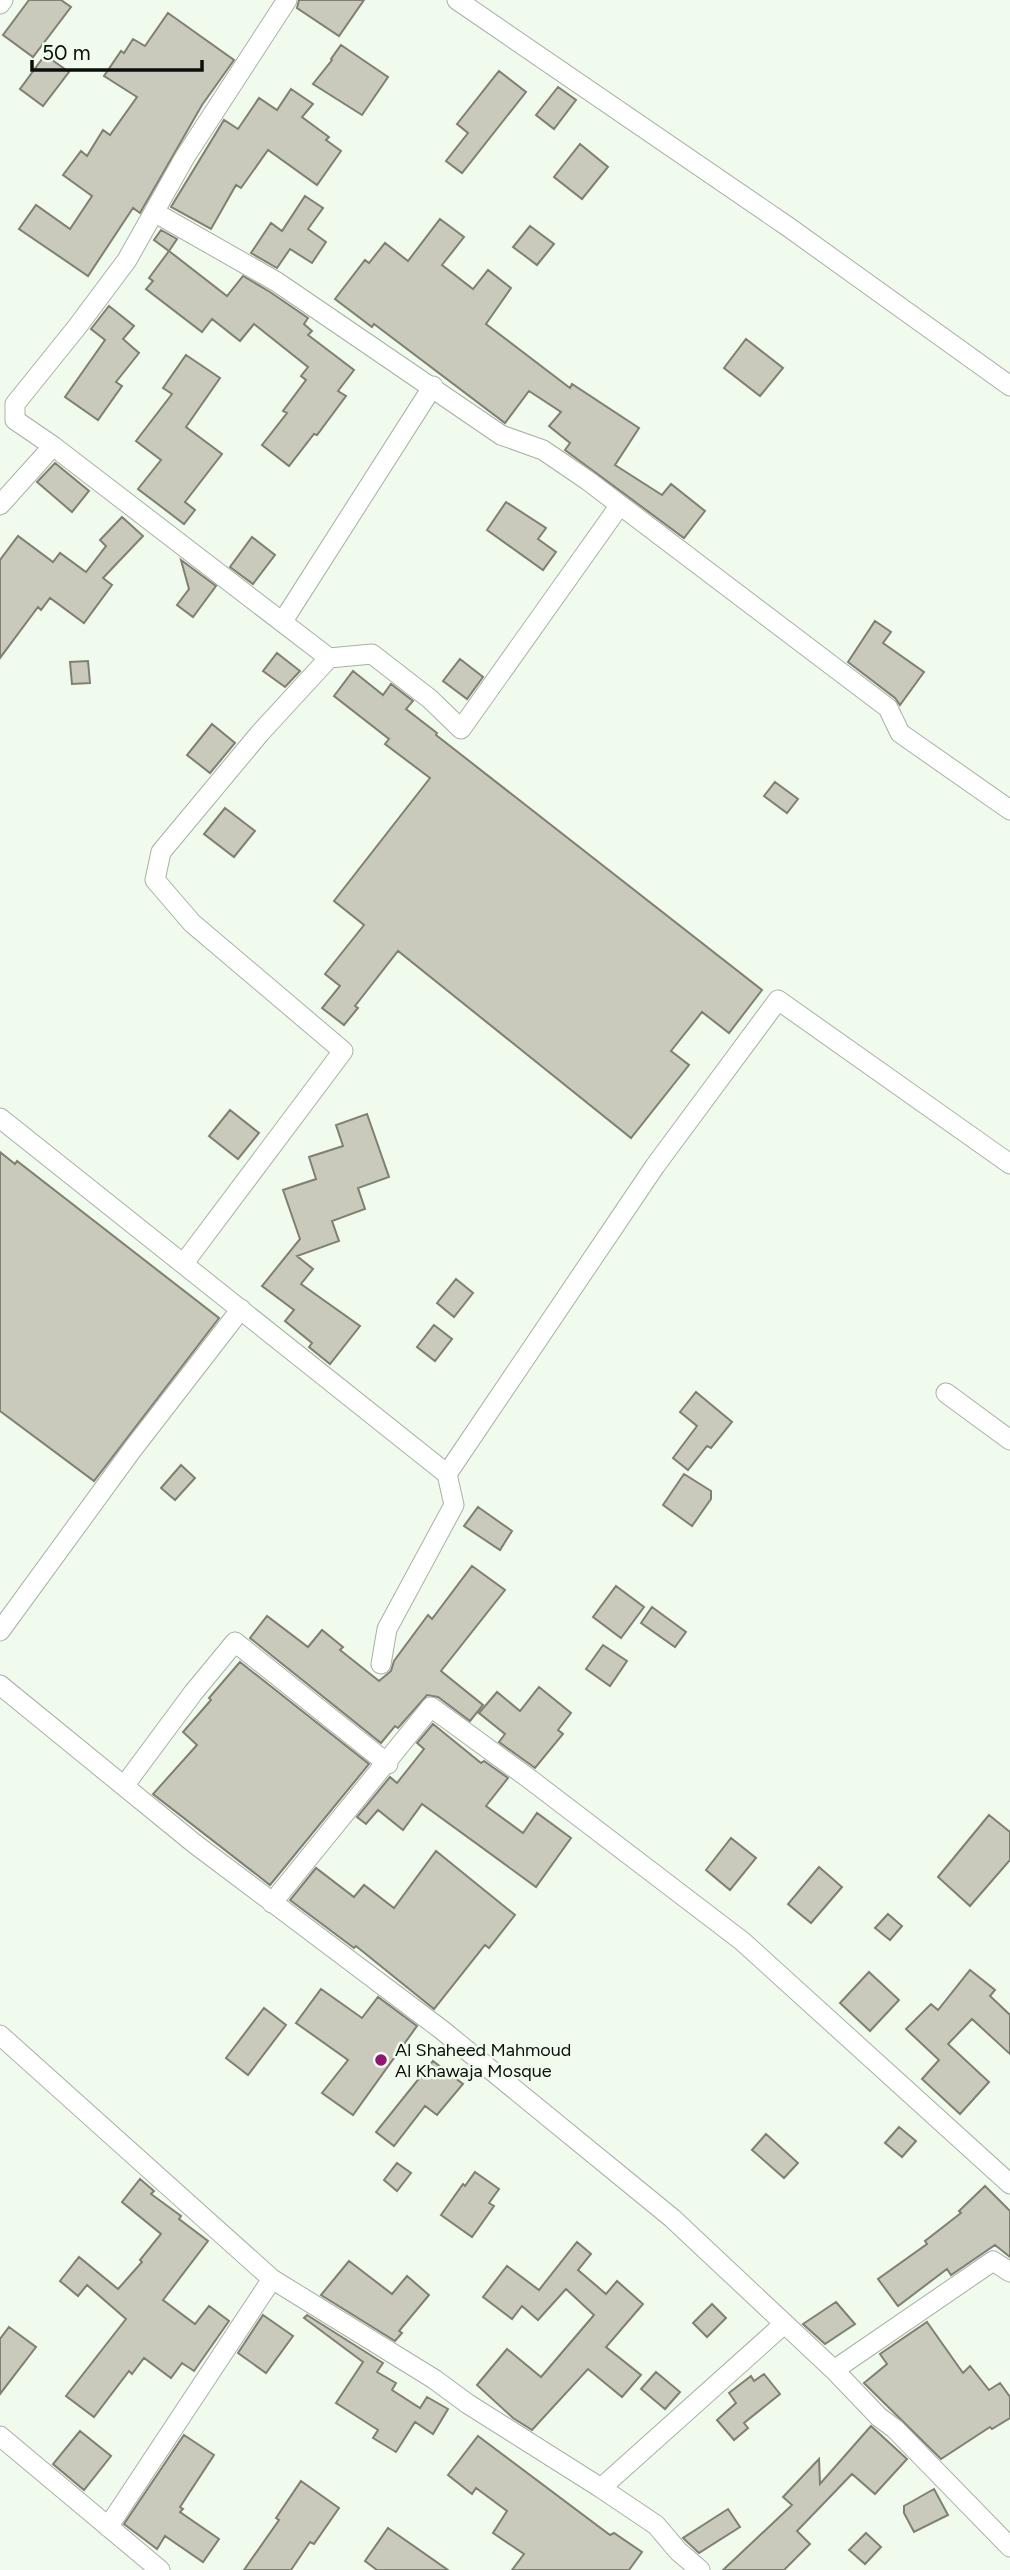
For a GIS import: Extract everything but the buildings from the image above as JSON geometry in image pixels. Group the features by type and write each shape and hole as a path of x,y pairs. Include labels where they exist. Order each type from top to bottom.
{"street":[{"path":"0,5 3,0"},
{"path":"287,0 184,156 127,260 78,327 15,404 15,420 53,446 329,657 372,654 430,699 461,729 620,505"},
{"path":"457,0 787,226 1010,386"},
{"path":"155,212 277,282 433,386 501,435 544,450 888,708 900,733 1010,810"},
{"path":"283,621 433,386"},
{"path":"0,505 53,446"},
{"path":"184,1263 343,1052 192,923 155,880 161,852 260,733 329,657"},
{"path":"447,1474 655,1166 778,1000 1010,1164"},
{"path":"0,1118 447,1474 454,1505 387,1629 382,1664"},
{"path":"0,1632 132,1450 241,1309"},
{"path":"946,1393 1010,1440"},
{"path":"124,1786 193,1693 235,1642 388,1764"},
{"path":"0,1685 272,1903 394,1992 662,2210 834,2370 878,2417 895,2429 1010,2547"},
{"path":"272,1903 388,1764 431,1707 742,1941 1010,2184"},
{"path":"0,2035 272,2279 434,2379 468,2404 656,2525 678,2551 700,2570"},
{"path":"834,2370 993,2261 1010,2272"},
{"path":"108,2527 272,2279"},
{"path":"601,2488 784,2324"},
{"path":"0,2436 160,2570"}],"place":[{"name":"Al Shaheed Mahmoud Al Khawaja Mosque","path":"381,2060"}]}
